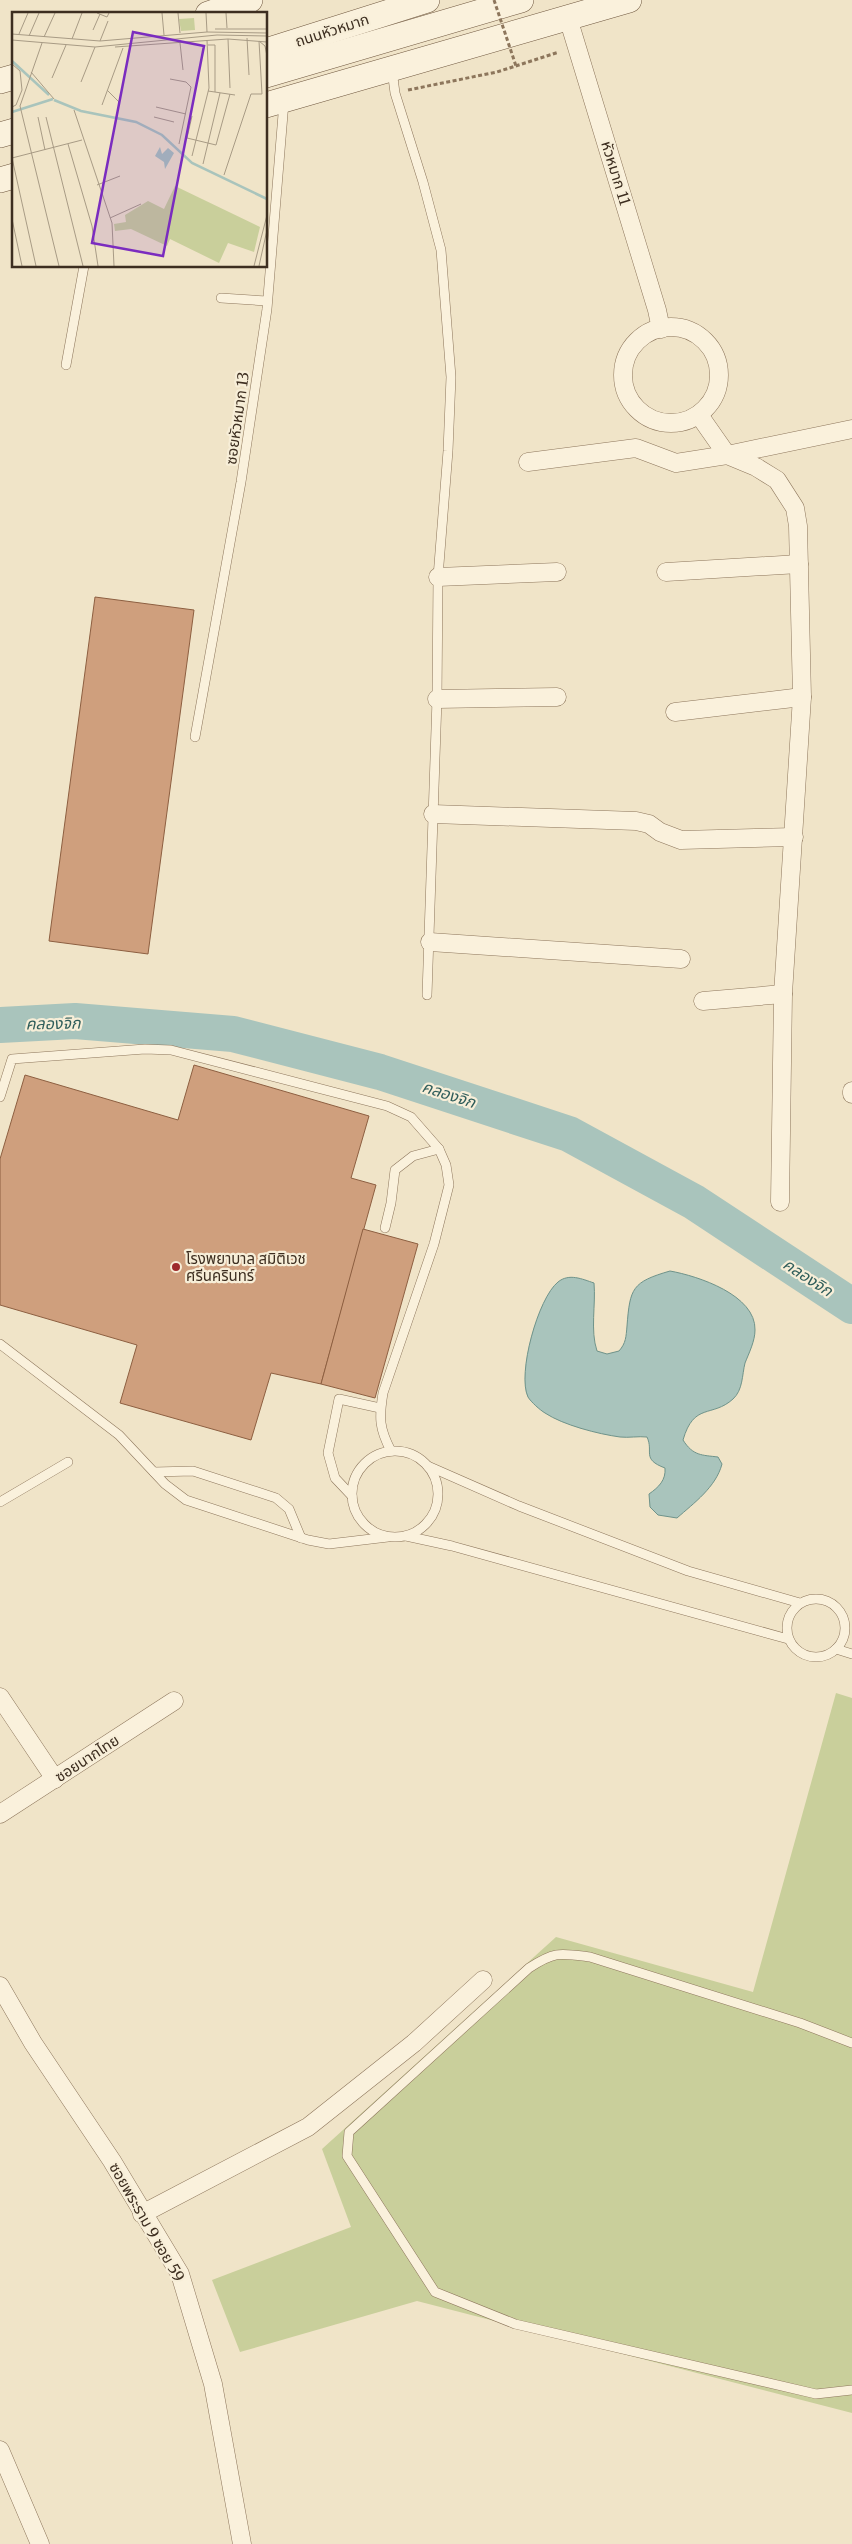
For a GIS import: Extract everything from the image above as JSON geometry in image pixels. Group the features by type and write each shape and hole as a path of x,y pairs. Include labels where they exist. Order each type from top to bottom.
{"main road":[{"path":"214,12 250,0"},
{"name":"ถนนหัวหมาก","path":"268,50 427,0"},
{"path":"268,74 521,0"},
{"path":"275,102 629,0"},
{"path":"0,81 12,77"}],"street":[{"name":"หัวหมาก 11","path":"568,18 578,45 661,329"},
{"path":"677,328 692,332 706,342 715,355 719,370 718,387 712,402 699,415 686,421 670,424 655,421 641,414 631,402 625,388 623,373 627,358 635,344 646,334 661,329 677,328"},
{"path":"699,415 727,455 756,467 777,480 796,508 802,697 783,994 780,1202"},
{"path":"528,462 636,448 676,463 727,455 852,429"},
{"path":"666,572 799,564"},
{"path":"438,577 557,572"},
{"path":"437,698 557,697"},
{"path":"675,712 802,697"},
{"path":"433,814 636,821 649,824 660,832 681,840 794,836"},
{"path":"430,942 681,959"},
{"path":"703,1001 783,994"},
{"path":"0,1697 55,1779"},
{"name":"ซอยนากไทย","path":"0,1814 174,1701"},
{"path":"142,2214 308,2127 414,2043 483,1980"},
{"name":"ซอยพระราม 9 ซอย 59","path":"0,1986 33,2043 112,2161 142,2214 180,2274 213,2384 242,2544"},
{"path":"0,2450 40,2544"}],"lane":[{"path":"392,67 395,93 423,182 441,250 451,377 448,451 438,577 437,698 427,995"},
{"name":"ซอยหัวหมาก 13","path":"195,737 241,482 267,302 275,102"},
{"path":"66,365 84,268"},
{"path":"221,298 267,302"},
{"path":"0,1097 12,1059 145,1049 171,1050 387,1106 411,1116 439,1149 446,1165 449,1185 434,1244 383,1392 379,1416 382,1433 391,1451"},
{"path":"385,1228 395,1170 413,1156 439,1149"},
{"path":"0,1344 119,1435 165,1484 186,1500 301,1538 330,1544 406,1536 480,1553 788,1639"},
{"path":"352,1496 335,1478 328,1453 339,1399 380,1408"},
{"path":"388,1537 374,1532 363,1523 355,1510 352,1496 353,1483 367,1461 378,1454 391,1451 411,1454 428,1466 519,1506 688,1571 800,1603"},
{"path":"0,1502 68,1462"},
{"path":"406,1536 419,1530 430,1520 436,1507 439,1492 436,1478 428,1466"},
{"path":"154,1472 193,1471 276,1498 289,1509 301,1538"},
{"path":"817,1598 825,1600 833,1604 848,1619 844,1634 836,1649 828,1654 809,1656 800,1653 788,1639 786,1631 789,1615 800,1603 817,1598"},
{"path":"836,1649 852,1654"},
{"path":"852,2043 800,2023 600,1960 562,1953 548,1956 529,1968 349,2132 347,2156 434,2292 515,2324 816,2394 852,2390"}],"path":[{"path":"494,0 516,66"},
{"path":"395,93 516,66 578,45"}],"green space":[{"path":"836,1693 852,1698 852,2413 417,2301 240,2352 212,2280 351,2227 322,2149 556,1937 753,1992"}],"water":[{"path":"670,1271 695,1277 736,1297 753,1318 755,1330 739,1391 725,1405 698,1415 687,1428 683,1440 690,1449 698,1454 718,1457 722,1464 710,1487 677,1518 658,1515 650,1507 649,1494 661,1483 665,1468 658,1465 651,1458 647,1437 611,1436 561,1421 538,1408 528,1397 525,1386 527,1355 531,1337 543,1303 558,1282 571,1277 594,1283 595,1343 597,1351 607,1354 619,1351 624,1342 630,1303 635,1288 648,1279"}],"building":[{"path":"95,597 194,610 148,954 49,941"},
{"name":"โรงพยาบาล สมิติเวช ศรีนครินทร์","path":"194,1065 369,1116 351,1178 376,1185 321,1384 271,1373 251,1440 120,1403 137,1345 0,1305 0,1159 25,1075 178,1120"},
{"path":"363,1229 418,1244 375,1398 321,1384"}],"waterway":[{"name":"คลองจิก","path":"0,1025 75,1021 233,1034 380,1072 569,1134 694,1202 852,1306"}],"place":[{"name":"โรงพยาบาล สมิติเวช ศรีนครินทร์","path":"176,1267"}]}
